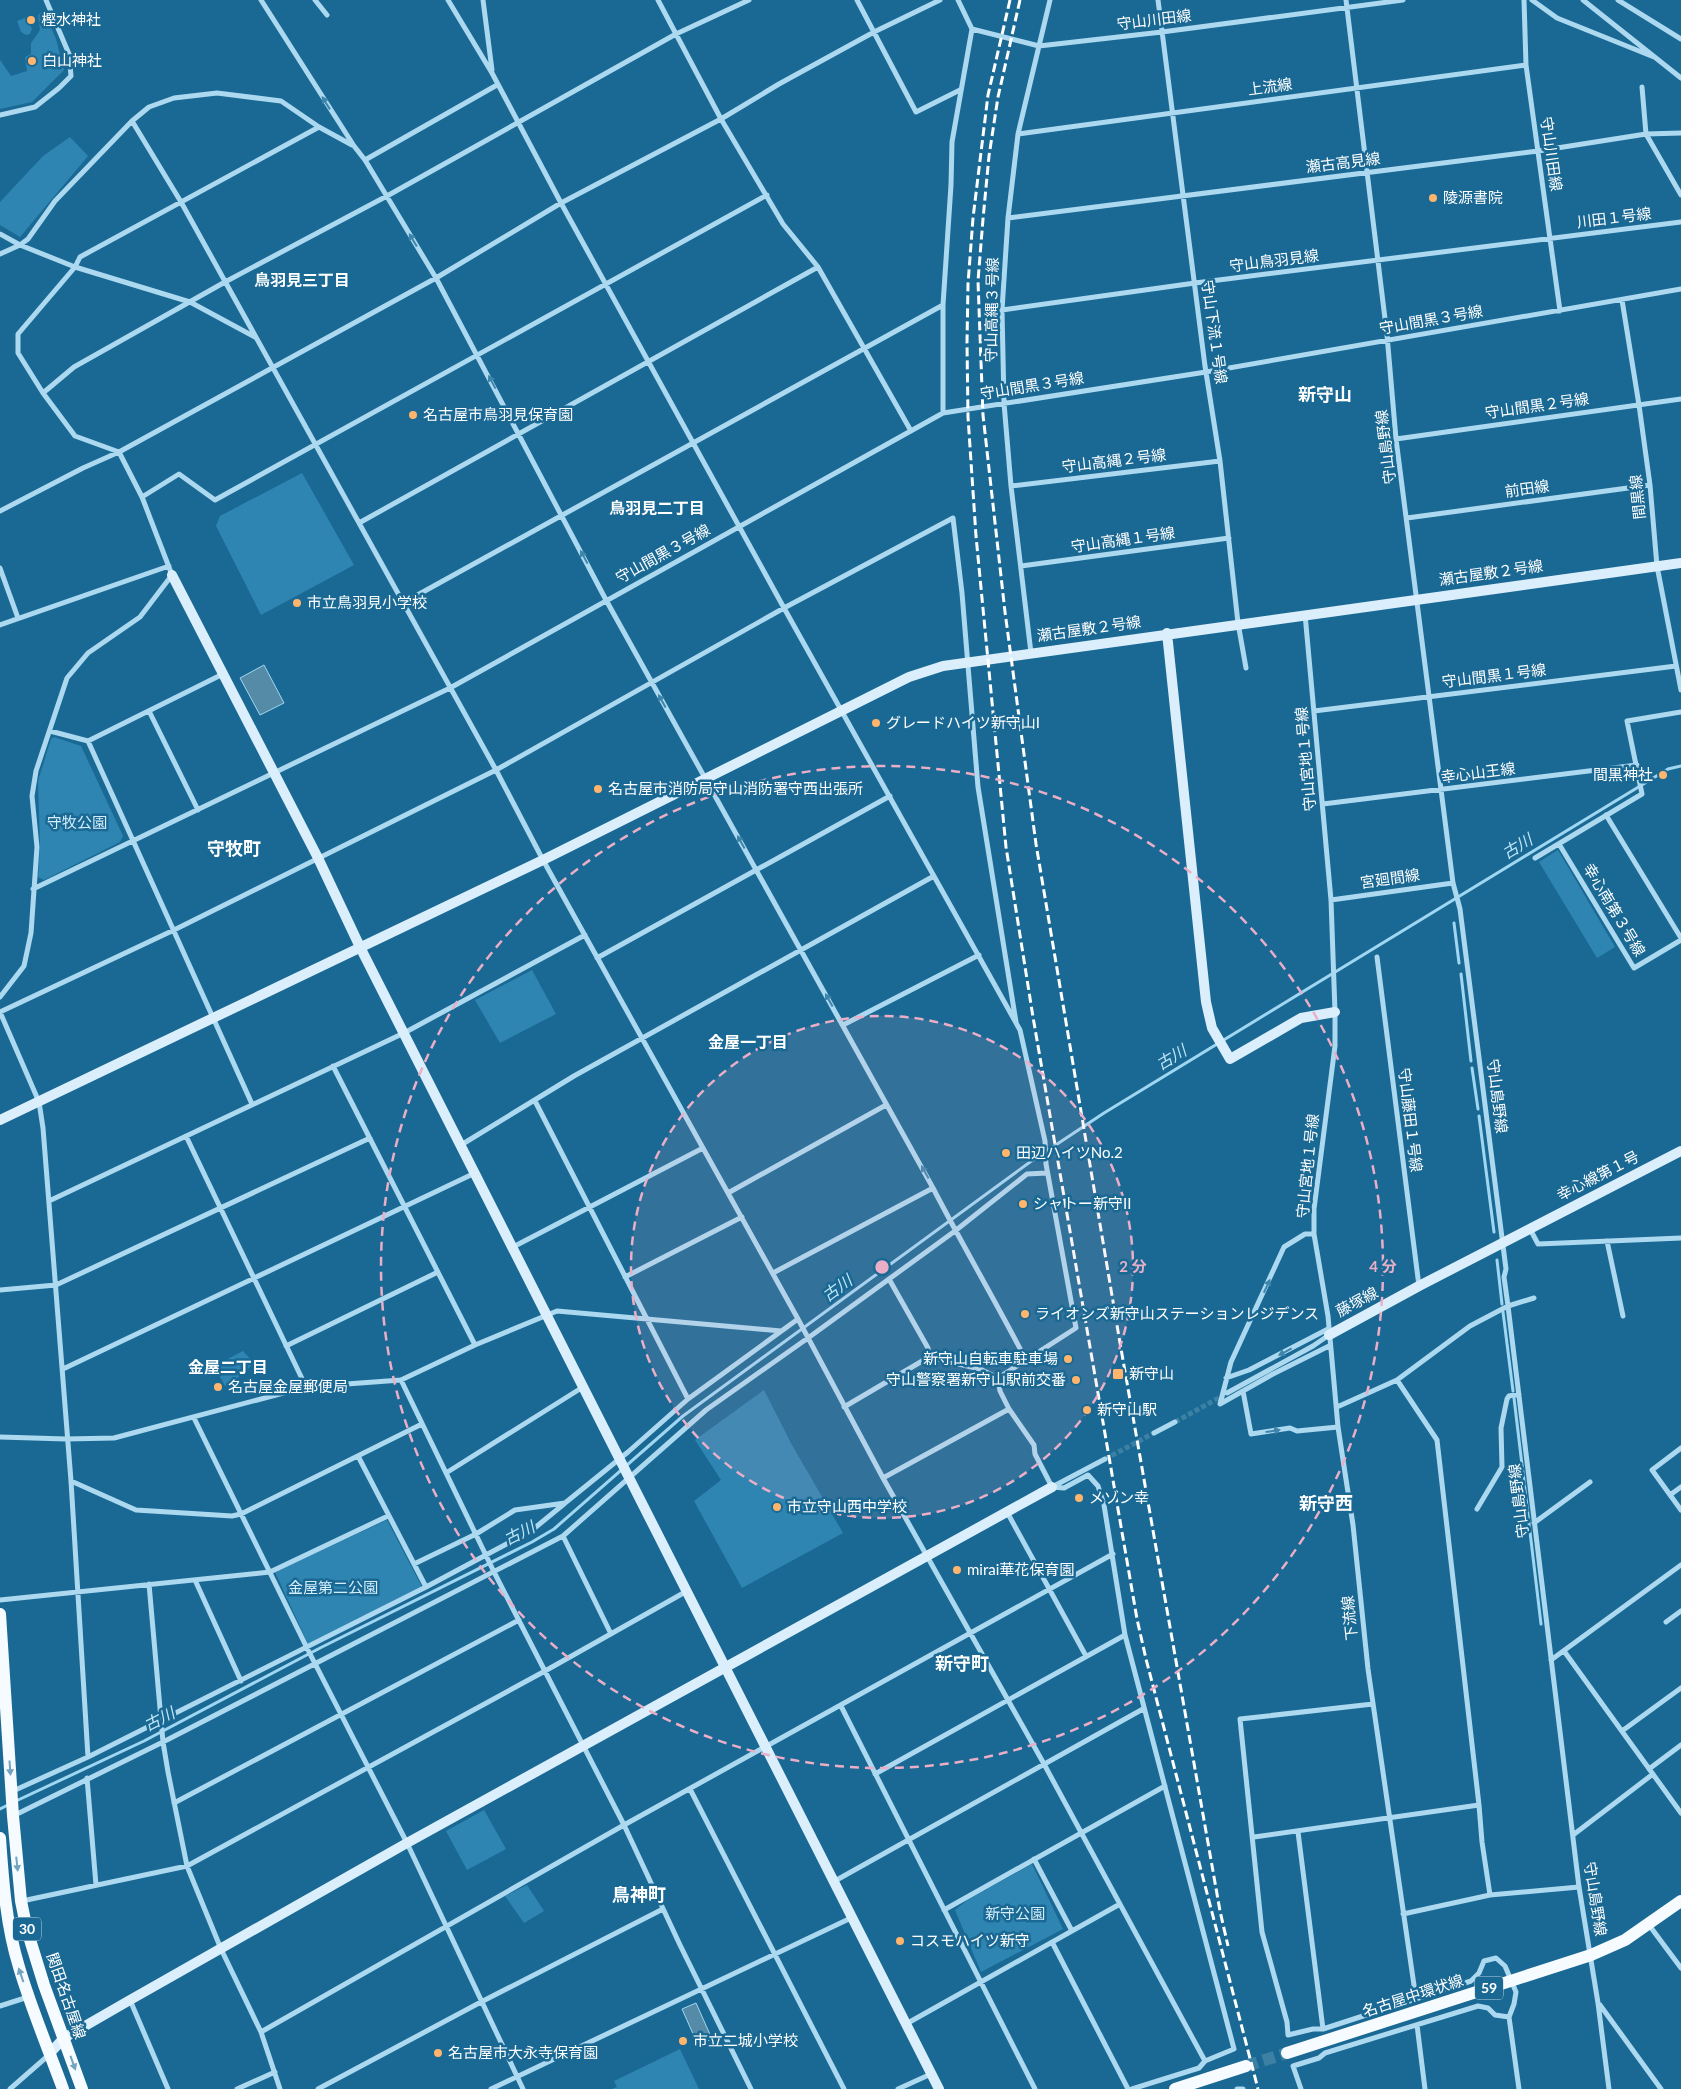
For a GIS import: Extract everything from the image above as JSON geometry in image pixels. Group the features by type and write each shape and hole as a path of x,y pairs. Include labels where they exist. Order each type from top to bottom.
{"main road":[{"name":"関田名古屋線","path":"0,1614 11,1792 21,1901 30,1939 82,2089"},
{"name":"30","path":"0,1838 4,1889 11,1934 29,1997 64,2089"},
{"name":"名古屋中環状線","path":"1287,2053 1591,1955 1625,1940 1681,1901"},
{"path":"1175,2089 1246,2066"}],"street":[{"path":"0,115 35,107 54,93 71,76 69,54 46,0"},
{"path":"262,0 354,146 365,160 436,278 606,600 934,1188 955,1231 1003,1314 1026,1360"},
{"path":"315,0 327,15"},
{"path":"448,0 492,73 561,203 739,527 1020,1030 1045,1139 1047,1173 1076,1328 998,1378"},
{"path":"483,0 492,73"},
{"path":"658,0 721,119 783,224 818,267 911,431"},
{"path":"43,393 74,367 225,282 387,196 676,34 748,0"},
{"path":"857,0 916,112 960,90"},
{"path":"0,511 83,468 119,452 436,278 561,203 721,119 779,84 874,32 940,0"},
{"path":"943,413 942,305 952,185 952,142 972,29 958,0"},
{"name":"守山高縄３号線","path":"1031,653 1011,486 1004,403 1002,310 1008,218 1018,134 1050,0"},
{"name":"守山下流１号線","path":"1158,0 1194,283 1220,461 1238,623 1246,668"},
{"name":"守山島野線","path":"1346,0 1388,341 1396,439 1453,883 1461,908 1503,1243 1508,1306 1579,1887 1591,1955 1609,2089"},
{"name":"守山川田線","path":"972,29 1039,46 1162,32 1403,0"},
{"name":"守山川田線","path":"1524,0 1526,65 1560,311"},
{"path":"1532,0 1557,18 1609,40 1624,43 1654,57"},
{"path":"1583,0 1681,78"},
{"path":"1618,0 1681,39"},
{"name":"上流線","path":"1018,134 1526,65"},
{"path":"365,160 498,85"},
{"path":"1642,87 1646,134 1681,195"},
{"path":"0,254 20,245 28,239 55,200 132,121 149,107 174,98 217,93 281,101 319,127 354,146"},
{"path":"132,121 181,202 496,770 543,860 773,1273 844,1407 969,1634 1044,1764 1205,2061"},
{"path":"319,127 80,257 75,267 18,334 18,353 43,393 75,436 119,452 142,497 170,571 318,858 360,947 939,2089"},
{"name":"瀬古高見線","path":"1008,218 1538,152 1646,134 1681,133"},
{"path":"142,497 179,474 214,500 767,195"},
{"name":"川田１号線","path":"1550,239 1681,222"},
{"path":"0,234 20,245 75,267 190,302 255,336"},
{"name":"守山鳥羽見線","path":"1002,310 1194,283 1550,239"},
{"path":"359,523 818,267"},
{"name":"守山間黒３号線","path":"33,889 450,688 943,413 1206,372 1681,289"},
{"name":"間黒線","path":"1622,300 1650,486 1657,566 1681,690"},
{"path":"403,603 942,305"},
{"name":"守山間黒２号線","path":"1396,439 1681,399"},
{"name":"守山高縄２号線","path":"1011,486 1220,461"},
{"name":"前田線","path":"1407,518 1650,486"},
{"path":"88,1757 66,1439 63,1369 40,1102 0,1012 174,930 496,770 784,608 953,518 962,593 978,787 1016,1022"},
{"name":"守山高縄１号線","path":"1021,566 1229,538"},
{"name":"瀬古屋敷２号線","path":"0,1120 543,860 909,677 943,666 967,662 1681,563"},
{"path":"0,568 18,618"},
{"path":"0,624 170,571"},
{"path":"0,997 24,966 31,933 37,847 32,796 36,771 68,678 88,653 140,617 170,571"},
{"name":"守山宮地１号線","path":"1243,1391 1220,1404 1231,1362 1284,1247 1305,1234 1314,1234 1314,1209 1335,1046 1331,900 1305,614"},
{"path":"1167,633 1206,1002 1212,1028 1230,1059 1301,1018 1335,1012"},
{"name":"守山間黒１号線","path":"1314,711 1676,666"},
{"path":"50,731 88,741 223,674"},
{"path":"149,711 198,810"},
{"path":"1535,858 1642,794 1627,721 1681,712"},
{"path":"88,741 252,1104"},
{"name":"幸心山王線","path":"1323,804 1637,765"},
{"path":"597,958 890,796"},
{"path":"1606,815 1681,939"},
{"name":"幸心南第３号線","path":"1559,844 1634,968 1681,939"},
{"path":"461,1145 574,1076 934,876"},
{"name":"宮廻間線","path":"1331,900 1453,883"},
{"path":"50,1201 404,1033 585,935"},
{"path":"843,1026 979,955"},
{"name":"守山藤田１号線","path":"1378,957 1419,1286"},
{"path":"333,1066 475,1345"},
{"path":"535,1101 688,1398"},
{"path":"728,1193 886,1104"},
{"path":"186,1136 306,1387"},
{"path":"0,1290 56,1285 370,1138"},
{"path":"513,1248 703,1148"},
{"name":"幸心線第１号","path":"1529,1228 1681,1151"},
{"path":"63,1369 475,1173"},
{"path":"13,1816 163,1742 314,1661 563,1536 628,1475 706,1410 955,1231 1027,1174 1047,1173"},
{"path":"773,1273 934,1188"},
{"path":"625,1277 742,1217"},
{"path":"1529,1228 1538,1244 1681,1238"},
{"name":"藤塚線","path":"1227,1393 1419,1286 1529,1228"},
{"name":"下流線","path":"1314,1234 1329,1337 1338,1427 1353,1525 1368,1669 1416,1999"},
{"path":"1607,1241 1623,1316"},
{"path":"286,1346 438,1272"},
{"path":"889,1279 928,1348 929,1357"},
{"path":"1337,1407 1398,1380 1470,1326 1508,1306 1534,1298"},
{"path":"0,1437 114,1438 306,1387 401,1380 475,1345 557,1311 781,1331"},
{"path":"11,1792 88,1757 307,1648 531,1531 621,1460 688,1398 798,1319"},
{"path":"1226,1378 1329,1337"},
{"path":"1329,1337 1243,1391 1251,1434 1290,1428 1297,1431 1338,1427"},
{"path":"844,1407 929,1357 980,1369 998,1378"},
{"path":"998,1378 1000,1391 1034,1445 1035,1454 1052,1487"},
{"path":"401,1380 494,1572 624,1825 751,2089"},
{"path":"1398,1380 1437,1440 1482,1842 1490,1895"},
{"path":"446,1473 584,1387"},
{"path":"1477,1509 1502,1467 1501,1428 1507,1399 1509,1396 1519,1394"},
{"path":"883,1478 1009,1408"},
{"path":"194,1418 307,1648 408,1843 481,2002 524,2089"},
{"path":"1154,1433 1175,1422"},
{"path":"70,1481 136,1510 232,1516 241,1514 422,1424"},
{"path":"1681,1448 1652,1470 1681,1510"},
{"path":"358,1456 426,1587"},
{"path":"10,2089 50,2054 64,2038 130,2000 408,1843 1105,1459"},
{"path":"1052,1487 1064,1488 1088,1475 1098,1486 1113,1554 1125,1635 1234,2049 1205,2061 1199,2068 1132,2089"},
{"path":"1534,1523 1590,1482"},
{"path":"1670,1495 1681,1487"},
{"path":"414,1564 476,1534 515,1510 564,1504"},
{"path":"1007,1512 1086,1656"},
{"path":"0,1600 270,1572 388,1516"},
{"path":"563,1536 611,1634"},
{"path":"261,2032 624,1825 1113,1554"},
{"path":"1551,1660 1681,1565"},
{"path":"195,1580 241,1681"},
{"path":"148,1584 163,1742 187,1866 221,1949 261,2032 280,2089"},
{"path":"21,1901 187,1866 545,1671 687,1591"},
{"path":"1666,1622 1681,1612"},
{"path":"174,1803 519,1620"},
{"path":"875,1774 1125,1635"},
{"path":"1564,1651 1681,1813"},
{"path":"1622,1731 1681,1688"},
{"path":"1373,1704 1240,1720 1254,1837 1262,1932 1287,2022 1288,2036 1313,2029 1323,2029 1471,1981 1479,1973 1484,1961 1496,1958 1505,1966 1516,1992 1509,2017 1519,2089"},
{"path":"840,1706 1035,2089"},
{"path":"833,1882 1143,1709"},
{"path":"1649,1769 1681,1745"},
{"path":"1573,1835 1653,1774"},
{"path":"87,1778 96,1885"},
{"path":"944,1910 1165,1786"},
{"path":"690,1789 844,2089"},
{"path":"1254,1837 1479,1805"},
{"path":"1298,1832 1323,2029"},
{"path":"1034,1859 1072,1931"},
{"path":"1403,1914 1490,1895 1579,1887"},
{"path":"905,2024 1120,1904"},
{"path":"318,2089 481,2002 663,1909"},
{"path":"491,2089 851,1918"},
{"path":"1649,1924 1681,1968"},
{"path":"1052,1942 1128,2089"},
{"path":"0,2006 29,1997"},
{"path":"130,2000 168,2089"},
{"path":"1598,2003 1662,2089"},
{"path":"1301,2089 1293,2066 1318,2058 1325,2053 1411,2025 1417,2025 1478,2006 1488,2008 1495,2015 1509,2017"},
{"path":"1417,2025 1425,2089"},
{"path":"237,2089 275,2072"},
{"path":"898,2089 931,2074"},
{"path":"1237,2089 1243,2089"}],"green space":[{"path":"44,11 56,39 64,70 32,102 0,109 0,60 11,76 27,71 25,57 31,54 31,43 40,30 38,15"},
{"path":"27,17 32,29 30,34 26,35 21,32 17,21"},
{"path":"70,137 88,156 20,237 0,225 0,202 43,156"},
{"path":"302,473 354,565 261,615 216,526 220,516"},
{"name":"守牧公園","path":"54,737 81,746 123,836 120,842 44,880 38,877 40,846 38,781 51,739"},
{"path":"1558,850 1615,947 1597,958 1539,862"},
{"path":"532,970 556,1014 500,1043 475,1000"},
{"path":"243,1351 254,1363 234,1381 225,1386 214,1366"},
{"path":"764,1390 792,1445 843,1533 742,1588 694,1501 721,1480 695,1440"},
{"name":"金屋第二公園","path":"387,1520 422,1587 308,1644 275,1572"},
{"path":"484,1810 506,1849 467,1870 446,1831"},
{"name":"新守公園","path":"1032,1864 1063,1929 981,1972 955,1910 969,1899"},
{"path":"527,1885 544,1911 524,1923 505,1896"},
{"path":"680,2049 699,2089 612,2089 617,2087 614,2081"}],"shaded area":[{"path":"264,665 284,703 260,715 240,678"},
{"path":"696,2003 712,2039 698,2045 682,2009"}],"waterway":[{"name":"古川","path":"16,1801 144,1741 320,1648 532,1542 554,1529 683,1416 1030,1162 1104,1113 1668,769 1681,766"},
{"path":"1454,923 1459,963"},
{"path":"1461,974 1471,1061"},
{"path":"1472,1068 1478,1109"},
{"path":"1479,1116 1494,1232"},
{"path":"1497,1260 1502,1304"},
{"path":"1503,1312 1513,1391"},
{"path":"1514,1398 1541,1624"},
{"name":"古川","path":"0,1809 8,1805"}],"tunnel":[{"path":"1175,1422 1224,1395"},
{"path":"1105,1459 1154,1433"},
{"path":"1246,2066 1287,2053"}],"railway":[{"path":"1010,0 988,95 973,218 968,284 967,343 968,417 976,536 1006,847 1033,1017 1137,1619 1258,2089"},
{"path":"1020,0 998,97 989,156 983,219 978,281 983,415 1005,612 1036,844 1120,1343 1220,1911 1228,1946"}],"place":[{"name":"樫水神社","path":"31,20"},
{"name":"白山神社","path":"32,61"},
{"name":"陵源書院","path":"1433,198"},
{"name":"名古屋市鳥羽見保育園","path":"413,415"},
{"name":"市立鳥羽見小学校","path":"297,603"},
{"name":"グレードハイツ新守山I","path":"876,723"},
{"name":"間黒神社","path":"1663,775"},
{"name":"名古屋市消防局守山消防署守西出張所","path":"598,789"},
{"name":"田辺ハイツNo.2","path":"1006,1153"},
{"name":"シャトー新守II","path":"1023,1204"},
{"name":"ライオンズ新守山ステーションレジデンス","path":"1025,1314"},
{"name":"新守山自転車駐車場","path":"1068,1359"},
{"name":"新守山","path":"1118,1374"},
{"name":"守山警察署新守山駅前交番","path":"1076,1380"},
{"name":"名古屋金屋郵便局","path":"218,1387"},
{"name":"新守山駅","path":"1087,1410"},
{"name":"メゾン幸","path":"1079,1498"},
{"name":"市立守山西中学校","path":"777,1507"},
{"name":"mirai華花保育園","path":"957,1570"},
{"name":"コスモハイツ新守","path":"900,1941"},
{"name":"市立二城小学校","path":"683,2041"},
{"name":"名古屋市大永寺保育園","path":"438,2053"}],"district":[{"name":"鳥羽見三丁目","path":"302,280"},
{"name":"新守山","path":"1325,395"},
{"name":"鳥羽見二丁目","path":"657,508"},
{"name":"守牧町","path":"234,849"},
{"name":"金屋一丁目","path":"748,1042"},
{"name":"金屋二丁目","path":"228,1367"},
{"name":"新守西","path":"1326,1504"},
{"name":"新守町","path":"962,1664"},
{"name":"鳥神町","path":"639,1895"}]}
